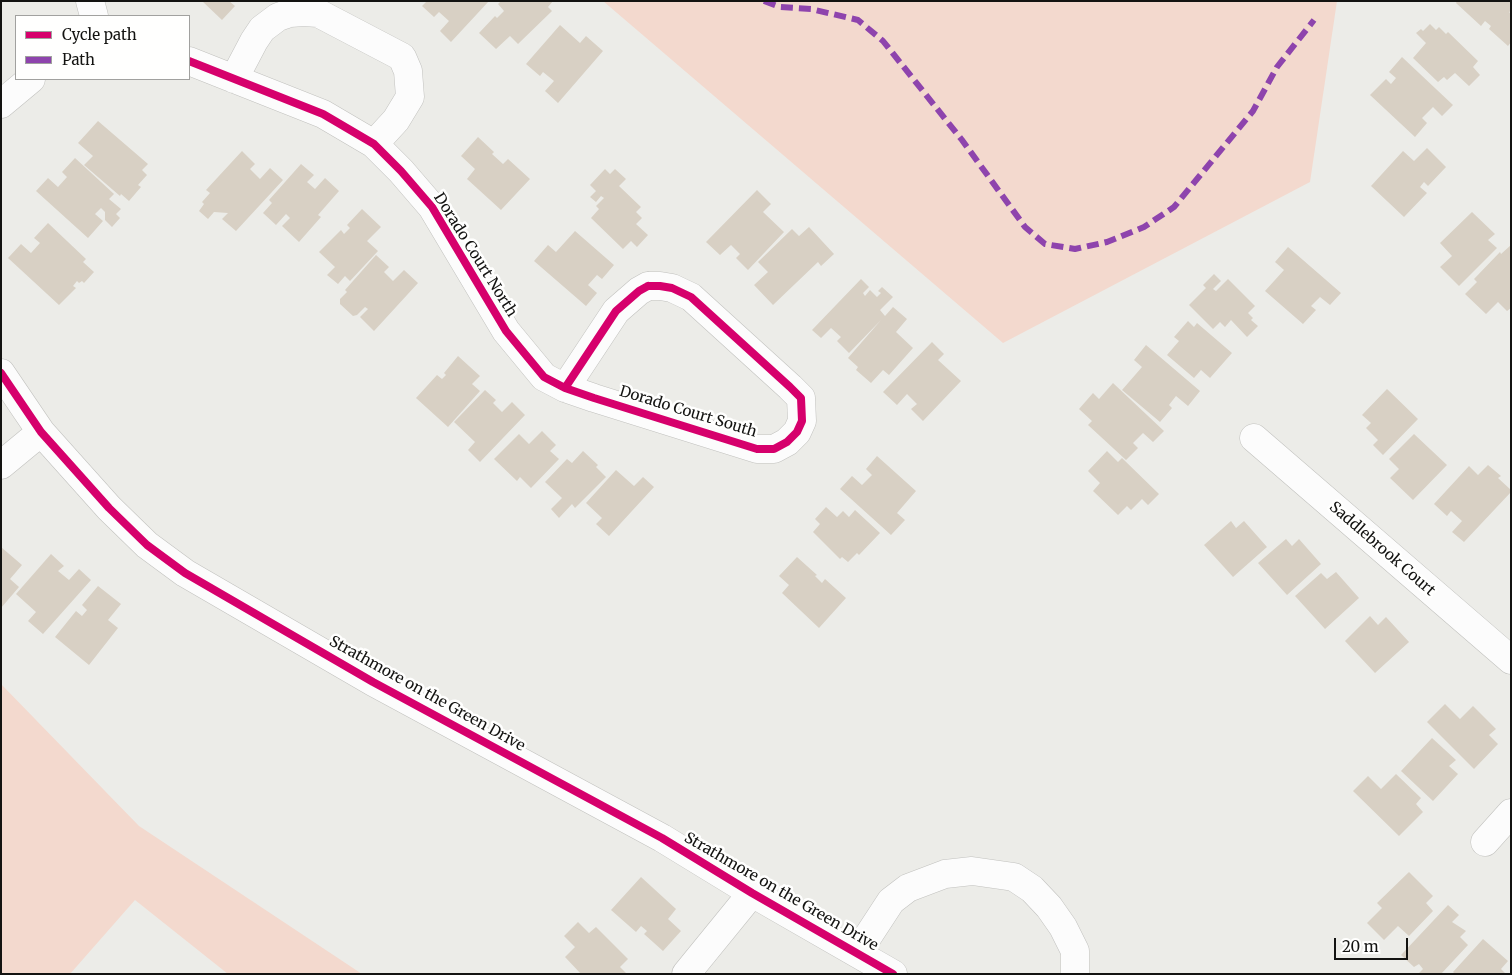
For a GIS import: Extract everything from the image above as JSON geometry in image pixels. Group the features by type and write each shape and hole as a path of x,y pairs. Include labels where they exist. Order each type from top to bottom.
{"street":[{"path":"90,1 94,15"},
{"path":"234,79 262,29 278,17 290,13 318,13 402,57 408,71 410,97 396,120 374,144"},
{"name":"Dorado Court North","path":"190,61 322,114 374,144 401,171 432,207 506,331"},
{"path":"1,104 30,80"},
{"name":"Dorado Court South","path":"506,331 544,376 565,388 757,448 774,450 787,442 797,432 802,421 801,398 790,387 691,298 672,288 660,286 648,286 639,290 616,310 565,388"},
{"name":"Strathmore on the Green Drive","path":"1,374 41,432 115,515 147,545 186,573 374,682 662,838 752,894 893,974"},
{"path":"1,465 41,432"},
{"name":"Saddlebrook Court","path":"1254,438 1511,660"},
{"path":"1485,842 1511,813"},
{"path":"857,953 891,901 908,888 945,874 972,872 1014,877 1032,889 1049,907 1063,927 1075,951 1075,974"},
{"path":"686,974 752,894"}],"shaded area":[{"path":"603,1 1337,1 1310,182 1003,343"},
{"path":"1,684 139,826 362,974 228,974 135,900 70,974 1,974"}],"building":[{"path":"202,1 229,1 235,6 222,20"},
{"path":"427,1 489,1 451,42 440,31 449,21 439,12 434,17 422,6"},
{"path":"501,1 553,1 548,7 552,11 518,44 510,36 496,49 479,33 495,16 497,18 504,11 498,4"},
{"path":"1457,1 1511,1 1511,11 1509,12 1511,14 1511,42 1508,46 1489,29 1491,26 1485,21 1481,26 1456,3"},
{"path":"1430,24 1436,30 1439,27 1446,34 1448,32 1478,61 1473,67 1480,75 1469,86 1455,73 1447,80 1444,77 1438,82 1413,58 1426,43 1416,33 1421,29 1423,31"},
{"path":"560,25 580,43 586,36 603,51 558,103 545,91 554,81 543,72 540,76 526,64"},
{"path":"1402,57 1453,105 1442,116 1433,107 1422,118 1427,123 1415,137 1370,95 1386,79 1391,84 1396,78 1389,72"},
{"path":"98,121 148,164 142,170 147,175 138,185 141,187 129,201 121,194 120,196 84,165 93,156 78,143"},
{"path":"478,137 494,152 492,154 503,164 508,159 530,179 501,210 467,179 475,169 461,156"},
{"path":"1427,148 1446,167 1428,186 1424,182 1420,187 1427,193 1404,217 1371,186 1403,151 1414,161"},
{"path":"242,151 255,164 250,169 260,179 270,168 283,180 236,231 222,219 228,213 214,212 208,219 199,211 204,204 202,202 210,193 206,190"},
{"path":"75,158 114,194 109,199 121,209 116,214 120,218 112,227 105,220 105,212 101,208 95,214 103,221 88,238 36,191 48,178 58,187 67,177 62,172"},
{"path":"301,164 314,175 307,182 315,189 325,178 339,191 318,215 321,217 299,242 282,226 290,218 286,214 276,225 263,213 272,203 269,200"},
{"path":"605,169 610,174 615,169 626,179 619,186 641,207 636,212 642,218 636,224 648,235 637,247 631,241 623,249 591,218 599,209 596,206 604,198 601,196 596,202 590,197 596,191 590,185"},
{"path":"757,190 771,204 763,212 784,232 748,270 736,258 740,254 731,245 720,255 706,242"},
{"path":"362,209 381,227 367,241 378,251 350,281 345,276 338,284 327,275 335,267 319,252 341,230 344,234 350,228 347,225"},
{"path":"1472,212 1495,234 1488,240 1497,248 1459,286 1440,267 1452,256 1440,243"},
{"path":"48,223 86,259 83,262 94,272 84,283 77,281 73,286 76,288 59,305 8,258 21,244 31,253 40,243 34,238"},
{"path":"809,227 834,254 821,266 818,262 773,305 754,285 768,272 758,262 792,229 799,236"},
{"path":"575,231 614,265 602,279 597,275 588,285 597,293 586,306 534,261 548,245 556,252"},
{"path":"1511,245 1511,308 1507,311 1498,302 1486,314 1465,294 1477,282 1474,279 1500,252 1501,254"},
{"path":"1288,247 1341,293 1330,305 1320,297 1311,306 1316,310 1303,324 1265,291 1284,270 1275,262"},
{"path":"376,255 389,267 384,272 393,281 404,270 418,283 374,331 360,317 368,309 365,307 357,315 353,316 340,304 340,299 347,292 345,290"},
{"path":"1214,274 1221,281 1213,289 1216,291 1228,279 1255,306 1248,313 1253,318 1251,320 1258,326 1247,337 1231,320 1225,327 1220,322 1213,329 1189,305 1206,288 1203,285"},
{"path":"861,279 869,287 863,293 865,296 870,290 877,297 881,293 878,291 882,287 893,297 880,310 885,316 893,307 907,319 896,332 913,348 889,375 883,370 871,383 856,370 858,367 848,358 881,320 849,353 837,341 841,337 831,328 821,338 812,330"},
{"path":"1188,321 1194,327 1197,323 1232,353 1210,378 1201,370 1194,378 1167,355 1179,341 1174,337"},
{"path":"932,342 944,354 938,360 961,381 923,421 911,409 917,404 907,394 897,405 883,392"},
{"path":"1146,345 1200,391 1188,406 1176,396 1169,405 1172,408 1160,422 1122,390 1142,367 1134,360"},
{"path":"458,356 480,376 472,384 480,391 448,427 416,398 437,375 442,379 446,375 444,373"},
{"path":"1113,383 1164,431 1153,442 1143,433 1133,443 1138,448 1126,460 1088,425 1092,421 1079,409 1093,393 1099,399"},
{"path":"1387,389 1418,419 1383,455 1373,445 1378,440 1366,428 1371,423 1362,415"},
{"path":"485,390 496,400 493,403 502,412 512,402 525,415 480,462 468,450 475,442 454,422"},
{"path":"542,431 556,445 550,451 559,459 531,488 520,477 517,481 494,459 519,434 529,444"},
{"path":"1414,434 1447,465 1413,500 1390,478 1399,469 1389,459"},
{"path":"583,451 598,465 596,467 606,477 575,508 572,504 559,518 551,509 562,498 545,482 567,459 572,463"},
{"path":"1107,451 1118,462 1122,458 1159,494 1148,505 1142,499 1131,510 1127,506 1118,515 1093,491 1100,483 1088,471"},
{"path":"877,456 916,491 897,513 905,520 891,535 840,489 852,476 862,485 872,475 866,469"},
{"path":"1488,465 1501,476 1498,478 1511,492 1464,542 1452,532 1462,521 1451,511 1447,516 1434,504 1469,466 1478,475"},
{"path":"616,470 634,486 643,477 654,487 609,536 596,524 602,518 586,503"},
{"path":"826,507 837,517 843,511 849,517 855,510 880,533 859,555 857,553 848,562 842,557 840,559 813,532 820,524 815,519"},
{"path":"1231,521 1236,528 1244,521 1267,547 1233,577 1204,545"},
{"path":"1286,539 1292,546 1299,539 1321,564 1287,595 1258,563"},
{"path":"1,547 22,565 10,579 19,587 1,608"},
{"path":"51,554 64,566 58,571 69,580 79,569 91,580 43,634 28,621 36,612 16,594"},
{"path":"797,557 817,575 815,576 822,583 825,579 846,598 819,628 782,593 789,585 779,576"},
{"path":"1336,572 1359,598 1325,629 1295,596 1321,573 1327,579"},
{"path":"98,586 121,604 108,620 118,628 89,665 55,637 76,611 82,616 87,610 82,605"},
{"path":"1370,616 1378,625 1386,617 1409,642 1375,673 1345,641"},
{"path":"1445,704 1460,719 1473,706 1496,729 1489,735 1498,744 1474,769 1427,722"},
{"path":"1432,738 1456,760 1449,766 1458,774 1433,801 1401,771"},
{"path":"1396,774 1421,798 1416,804 1423,812 1399,836 1353,791 1368,776 1381,789"},
{"path":"1409,872 1433,896 1426,903 1433,911 1409,936 1398,926 1384,940 1367,923 1382,908 1377,903"},
{"path":"641,877 676,909 668,919 681,931 663,951 644,934 647,931 641,926 636,932 611,910"},
{"path":"1448,905 1459,915 1452,922 1466,931 1460,937 1468,945 1441,974 1418,974 1423,969 1419,964 1414,967 1401,955"},
{"path":"578,922 589,933 596,927 628,959 620,967 627,974 581,974 565,957 575,947 564,936"},
{"path":"1483,939 1508,961 1501,969 1506,974 1455,974 1453,972"}],"marked path":[{"path":"764,1 780,7 811,9 858,20 883,41 962,140 1025,227 1045,244 1075,249 1107,242 1144,227 1174,207 1253,111 1277,67 1314,20"}],"cycle path":[{"path":"190,61 323,114 374,144 401,171 432,207 506,331 544,377 565,388"},
{"path":"648,286 672,288 691,297 801,398 802,421 797,432 787,442 774,449 757,449 565,388 616,311 639,291 648,286"},
{"path":"1,373 41,432 109,508 147,545 185,573 373,682 662,838 752,893 893,974"}]}
